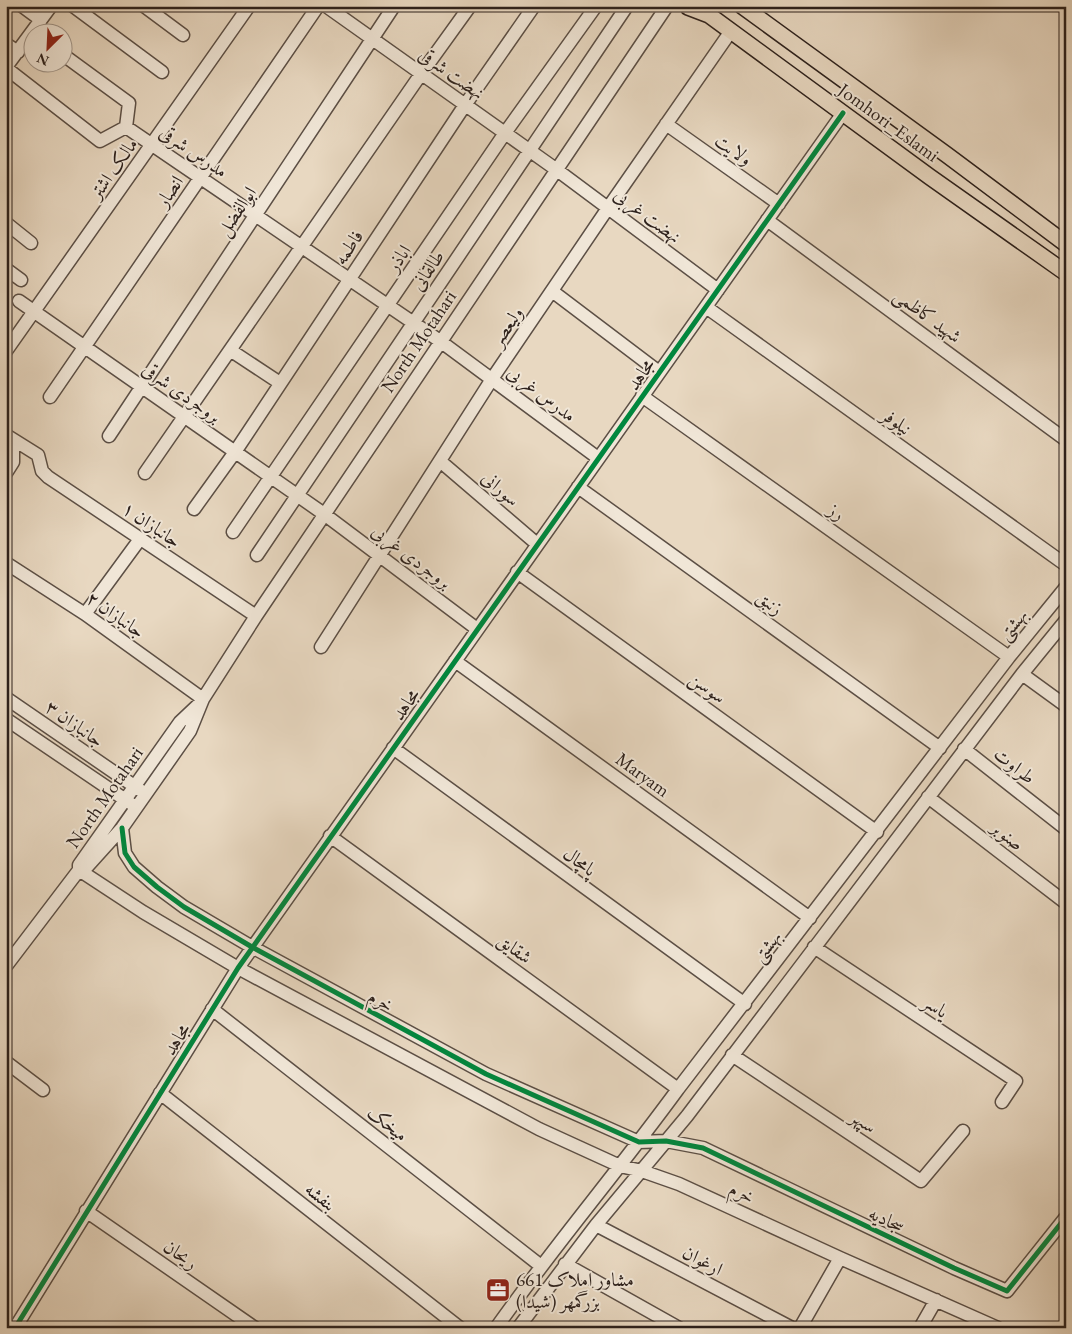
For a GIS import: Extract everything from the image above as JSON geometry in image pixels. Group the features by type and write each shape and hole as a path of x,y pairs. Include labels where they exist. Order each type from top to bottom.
{"main road":[{"name":"Jomhori_Eslami","path":"742,6 1066,244"},
{"name":"Jomhori_Eslami","path":"686,7 709,15 930,177 1066,273"},
{"path":"930,177 947,155"}],"street":[{"path":"22,6 41,20 51,6"},
{"path":"74,6 162,72"},
{"path":"144,6 183,35"},
{"name":"مالک اشتر","path":"6,351 249,6"},
{"name":"انصار","path":"50,396 318,6"},
{"name":"نهضت شرقی","path":"326,6 557,170"},
{"name":"ابوالفضل","path":"109,436 394,6"},
{"name":"فاطمه","path":"145,473 470,6"},
{"name":"فاطمه","path":"194,509 235,452 465,105 534,6"},
{"name":"اباذر","path":"233,532 505,133 596,6"},
{"name":"طالقانی","path":"257,555 627,6"},
{"name":"North Motahari","path":"203,699 180,722 79,864 79,870 85,869 122,828 190,731 203,699 256,616 666,6"},
{"name":"ولیعصر","path":"320,647 492,379 731,31"},
{"path":"6,44 18,52"},
{"path":"22,47 6,68 100,140 126,127 129,103 72,61"},
{"name":"مجاهد","path":"15,1328 86,1211 252,947 844,113"},
{"name":"ولایت","path":"666,124 779,204"},
{"name":"مدرس شرقی","path":"126,127 440,341"},
{"name":"نهضت غربی","path":"557,170 718,290"},
{"name":"شهید کاظمی","path":"767,220 1066,440"},
{"path":"6,223 31,243"},
{"path":"6,269 21,280"},
{"path":"552,291 659,372"},
{"name":"بروجردی شرقی","path":"19,301 324,514"},
{"name":"نیلوفر","path":"706,307 1066,565"},
{"name":"مدرس غربی","path":"440,341 598,458"},
{"path":"230,350 280,383"},
{"name":"رز","path":"642,396 1009,657"},
{"path":"6,472 13,462 8,439"},
{"name":"جانبازان ۱","path":"8,439 38,456 42,472 48,477 256,616"},
{"name":"سورانی","path":"440,461 537,544"},
{"name":"زنبق","path":"578,487 940,748"},
{"name":"بروجردی غربی","path":"324,514 380,554 477,629"},
{"path":"85,614 140,539"},
{"name":"جانبازان ۲","path":"6,563 85,614 203,699"},
{"name":"سوسن","path":"517,572 877,832"},
{"name":"بهشتی","path":"496,1328 541,1266 639,1142 1009,657 1066,587"},
{"name":"بهشتی","path":"518,1328 565,1264 666,1141 1022,674 1066,620"},
{"name":"Maryam","path":"455,661 810,918"},
{"path":"1022,674 1066,706"},
{"name":"جانبازان ۳","path":"6,698 147,794"},
{"name":"جانبازان ۳","path":"6,719 137,808"},
{"name":"پامچال","path":"393,748 745,1004"},
{"name":"طراوت","path":"964,750 1066,829"},
{"path":"77,767 86,754"},
{"name":"صنوبر","path":"928,797 1066,903"},
{"name":"خرم","path":"122,828 125,853 134,867 184,907 252,947 486,1074 639,1142 666,1141"},
{"name":"شقایق","path":"330,836 678,1089"},
{"path":"6,966 79,870"},
{"name":"خرم","path":"79,870 143,912 238,968 539,1129 620,1166 642,1171 679,1184 998,1328"},
{"name":"یاسر","path":"814,947 1016,1081 1002,1102"},
{"name":"میخک","path":"212,1009 541,1266"},
{"name":"سپهر","path":"732,1055 921,1181 963,1131"},
{"path":"6,1062 43,1090"},
{"name":"بنفشه","path":"160,1093 460,1328"},
{"name":"سجادیه","path":"666,1141 703,1148 954,1268 1007,1291 1066,1217"},
{"name":"ریحان","path":"86,1211 255,1328"},
{"name":"ارغوان","path":"596,1225 792,1328"},
{"path":"800,1328 840,1258"},
{"path":"565,1264 679,1328"},
{"path":"920,1328 936,1300"}],"cycle path":[{"path":"15,1328 238,968 843,113"},
{"path":"122,828 125,853 134,867 184,907 252,947 486,1074 639,1142 666,1141 703,1148 954,1268 1007,1291 1066,1217"}],"place":[{"name":"مشاور املاک 661 بزرگمهر (شیدا)","path":"498,1290"}]}
